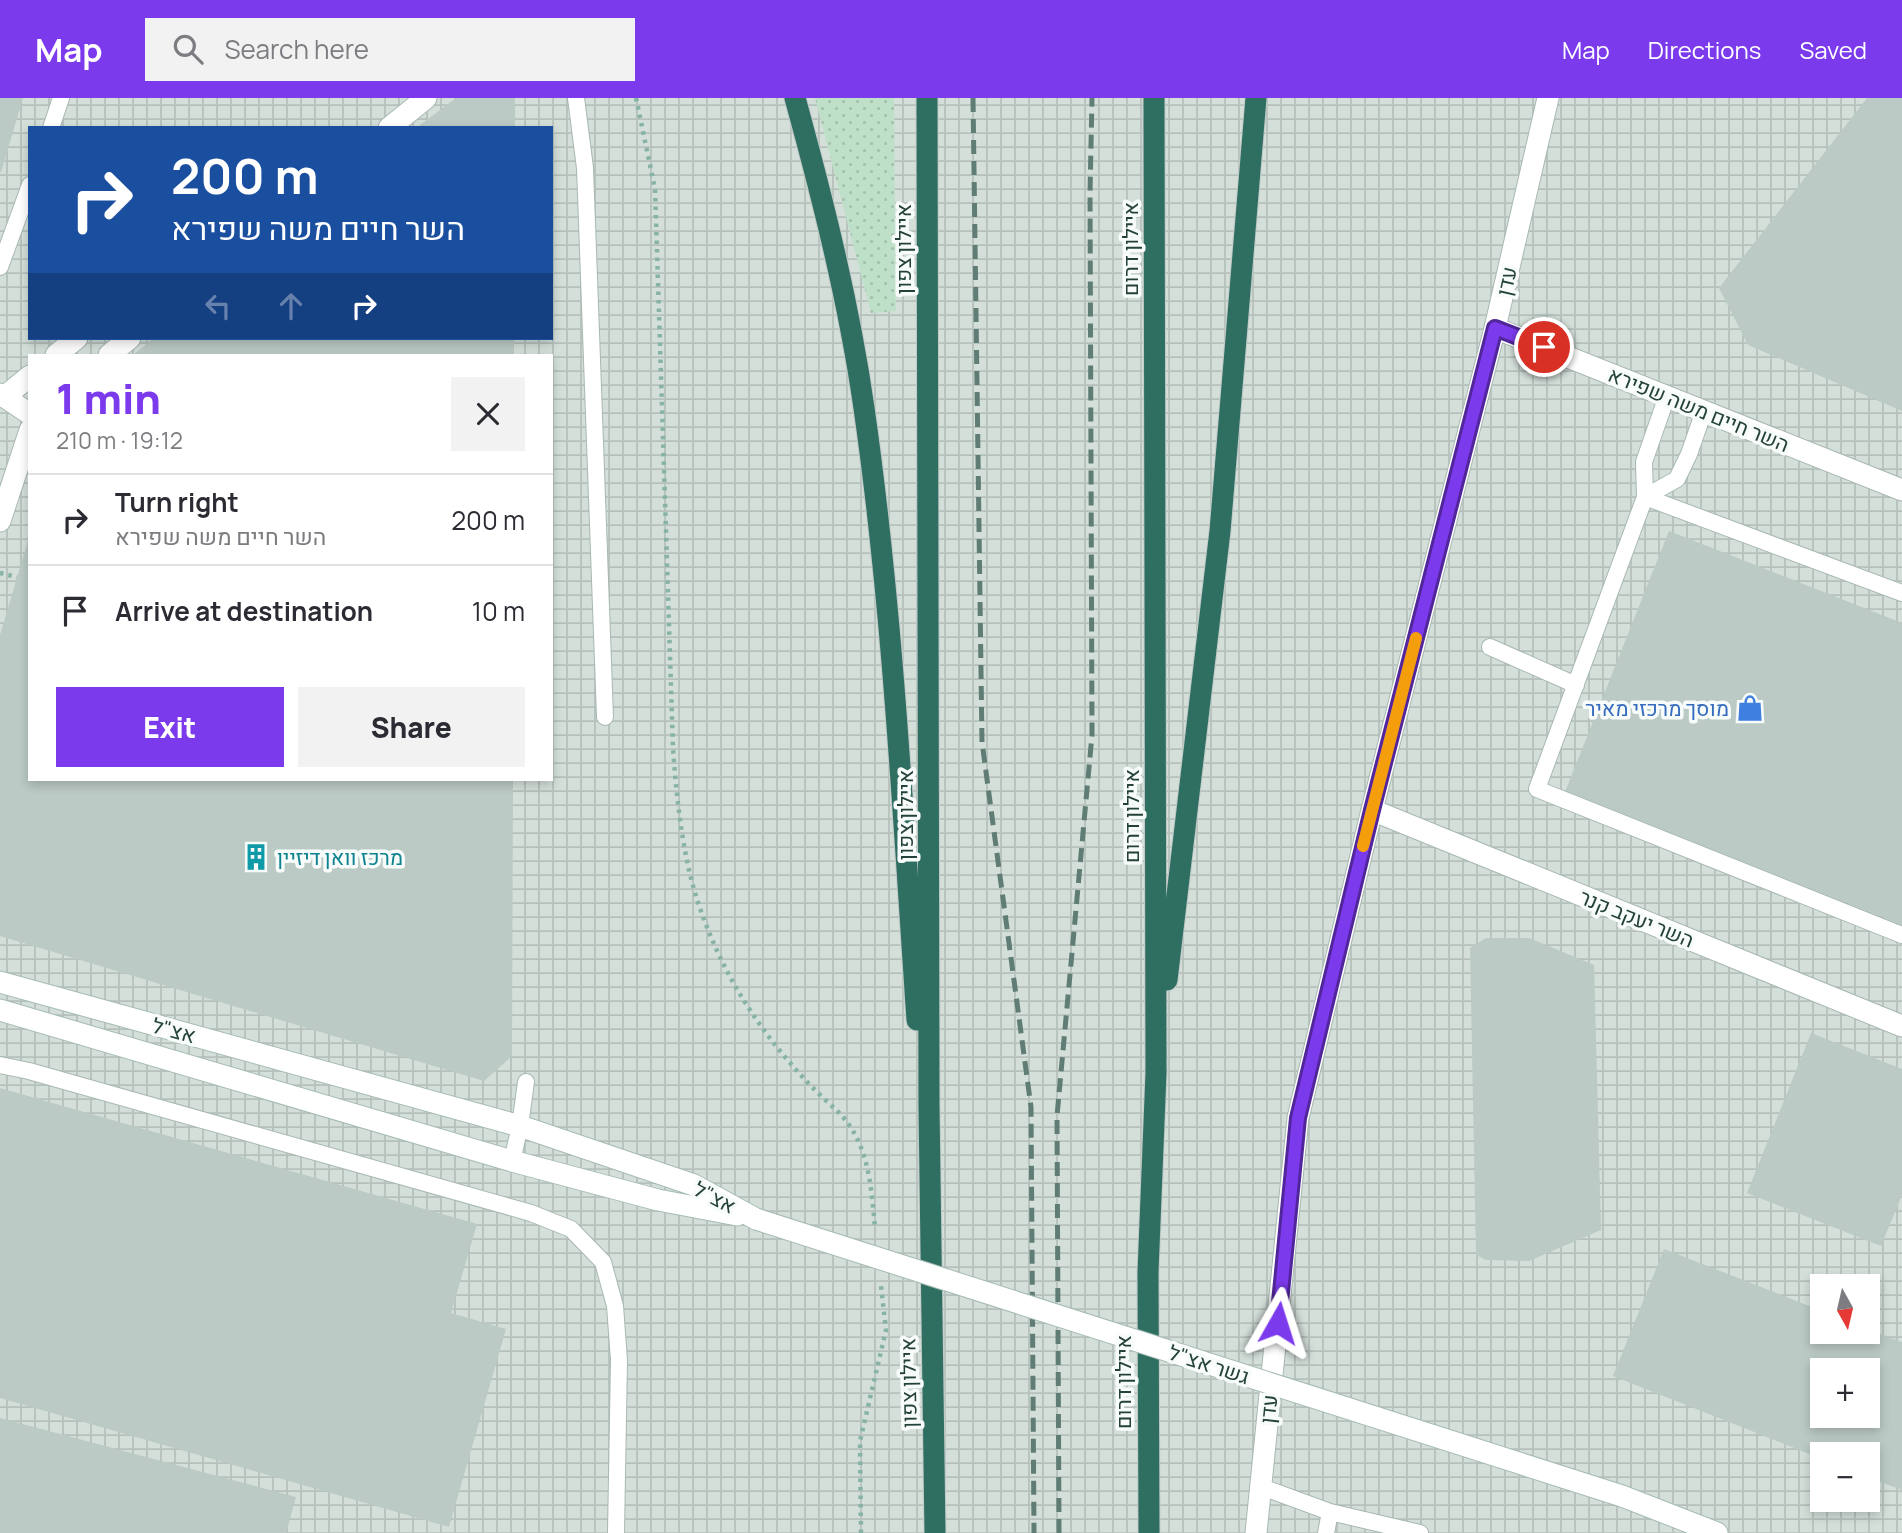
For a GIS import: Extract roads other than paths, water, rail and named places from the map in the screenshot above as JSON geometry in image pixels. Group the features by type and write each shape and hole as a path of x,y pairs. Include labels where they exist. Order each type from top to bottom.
{"highway":[{"path":"795,98 829,222 864,406 884,578 898,750 930,1222"},
{"name":"איילון צפון","path":"927,98 930,1222 935,1533"},
{"name":"איילון דרום","path":"1149,1533 1148,1272 1156,1073 1154,98"},
{"path":"1240,306 1241,98"},
{"path":"1156,1073 1220,531 1256,98"}],"street":[{"path":"391,126 426,98"},
{"name":"עדן","path":"1256,1533 1298,1118 1372,810 1495,328 1549,98"},
{"name":"השר חיים משה שפירא","path":"1495,328 1902,490"},
{"path":"57,354 75,340"},
{"path":"110,354 128,340"},
{"path":"28,378 1,401 28,413"},
{"path":"0,521 28,436"},
{"name":"השר יעקב קנר","path":"1372,810 1902,1026"},
{"name":"אצ\"ל","path":"0,982 520,1126 694,1185 756,1219"},
{"name":"אצ\"ל","path":"0,1010 512,1160 658,1200 756,1219"},
{"name":"גשר אצ\"ל","path":"756,1219 1622,1496 1717,1533"}],"lane":[{"path":"52,126 61,98"},
{"path":"576,98 586,168 605,717"},
{"path":"0,267 28,190"},
{"path":"1667,396 1644,462 1645,496 1537,789 1902,935"},
{"path":"1645,496 1677,478 1689,454 1704,411"},
{"path":"1645,496 1902,593"},
{"path":"1490,647 1576,685"},
{"path":"0,1065 531,1213 571,1229 603,1262 615,1306 619,1360 616,1533"},
{"path":"512,1160 526,1082"},
{"path":"1259,1486 1330,1512 1420,1533"},
{"path":"1326,1533 1330,1512"}],"railway":[{"path":"973,98 982,742 1031,1107 1034,1533"},
{"path":"1059,1533 1057,1116 1092,735 1092,98"}],"place":[{"name":"מוסך מרכזי מאיר","path":"1750,708"},
{"name":"מרכז וואן דיזיין","path":"256,857"}]}
